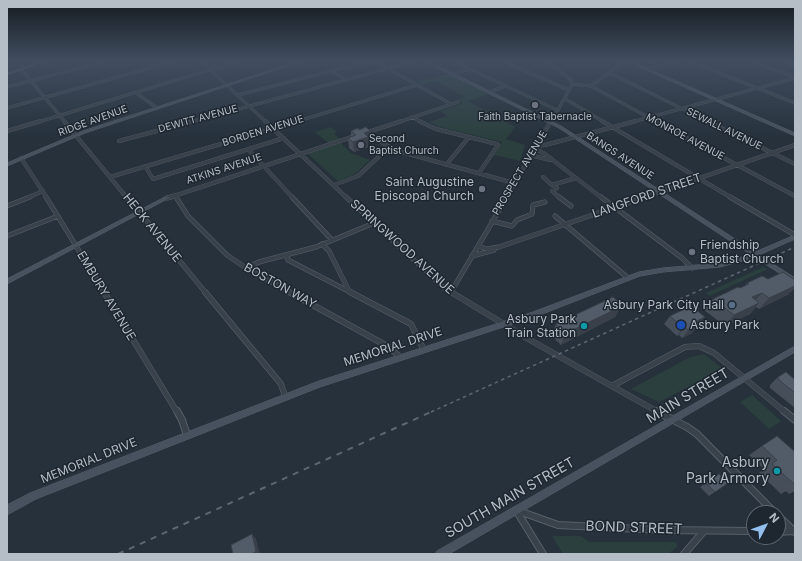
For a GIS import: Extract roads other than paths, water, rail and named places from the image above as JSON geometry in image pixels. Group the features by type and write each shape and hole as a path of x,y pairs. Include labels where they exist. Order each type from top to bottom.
{"street":[{"name":"HECK AVENUE","path":"36,87 280,384 285,396"},
{"path":"7,108 80,87"},
{"path":"7,131 151,87"},
{"name":"RIDGE AVENUE","path":"7,165 76,135 220,87"},
{"name":"SPRINGWOOD AVENUE","path":"229,87 443,287 503,324 673,419 697,434 767,505"},
{"path":"238,95 268,87"},
{"name":"DEWITT AVENUE","path":"119,141 318,87"},
{"name":"BORDEN AVENUE","path":"110,177 410,87"},
{"path":"421,87 451,104"},
{"name":"BANGS AVENUE","path":"479,87 550,122 575,137 795,281"},
{"path":"489,92 503,87"},
{"path":"509,87 557,110"},
{"path":"562,87 569,90"},
{"name":"PROSPECT AVENUE","path":"451,292 530,154 570,87"},
{"name":"MONROE AVENUE","path":"593,87 795,196"},
{"name":"SEWALL AVENUE","path":"641,87 795,164"},
{"path":"687,87 795,135"},
{"path":"535,147 757,88 795,103"},
{"path":"135,92 158,108"},
{"path":"564,98 795,236"},
{"path":"360,134 458,102"},
{"path":"412,117 430,127 498,145 479,173"},
{"path":"367,132 389,147 446,165 514,183"},
{"name":"ATKINS AVENUE","path":"7,282 168,198 353,137"},
{"path":"446,165 469,137"},
{"path":"145,166 153,179 284,138"},
{"name":"LANGFORD STREET","path":"472,256 487,253 499,247 795,145"},
{"path":"334,185 358,176 389,147"},
{"path":"535,147 682,258 692,268"},
{"path":"248,149 332,240"},
{"path":"530,154 545,158 559,165"},
{"name":"EMBURY AVENUE","path":"21,158 182,420 187,435"},
{"path":"543,177 557,188 552,190 571,206"},
{"path":"552,185 576,178"},
{"path":"7,206 43,192"},
{"name":"BOSTON WAY","path":"174,196 188,216 218,248 246,268 388,347 401,358"},
{"path":"492,221 512,226 517,220 532,214 533,205 545,202"},
{"path":"7,236 58,216"},
{"path":"555,216 628,278"},
{"path":"246,268 259,262 322,244 374,223"},
{"name":"MEMORIAL DRIVE","path":"7,510 33,496 285,396 548,309 628,278 650,272 720,265 754,255 795,236"},
{"path":"322,244 329,251 349,291"},
{"name":"LANGFORD STREET","path":"478,246 487,249 499,247"},
{"path":"286,255 288,260 411,324 424,350"},
{"path":"612,386 685,348 693,346 702,347 711,350 795,420"},
{"name":"MAIN STREET","path":"594,466 795,349"},
{"name":"SOUTH MAIN STREET","path":"440,554 594,466"},
{"path":"516,510 543,554"},
{"name":"BOND STREET","path":"516,510 558,525 704,531 746,531"},
{"path":"786,524 794,532"},
{"path":"684,554 704,531"}],"railway":[{"path":"431,412 795,247"},
{"path":"118,554 433,411"}],"place":[{"name":"Faith Baptist Tabernacle","path":"535,105"},
{"name":"Second Baptist Church","path":"361,145"},
{"name":"Saint Augustine Episcopal Church","path":"482,189"},
{"name":"Friendship Baptist Church","path":"692,252"},
{"name":"Asbury Park City Hall","path":"732,305"},
{"name":"Asbury Park","path":"681,325"},
{"name":"Asbury Park Train Station","path":"584,326"},
{"name":"Asbury Park Armory","path":"777,471"}]}
